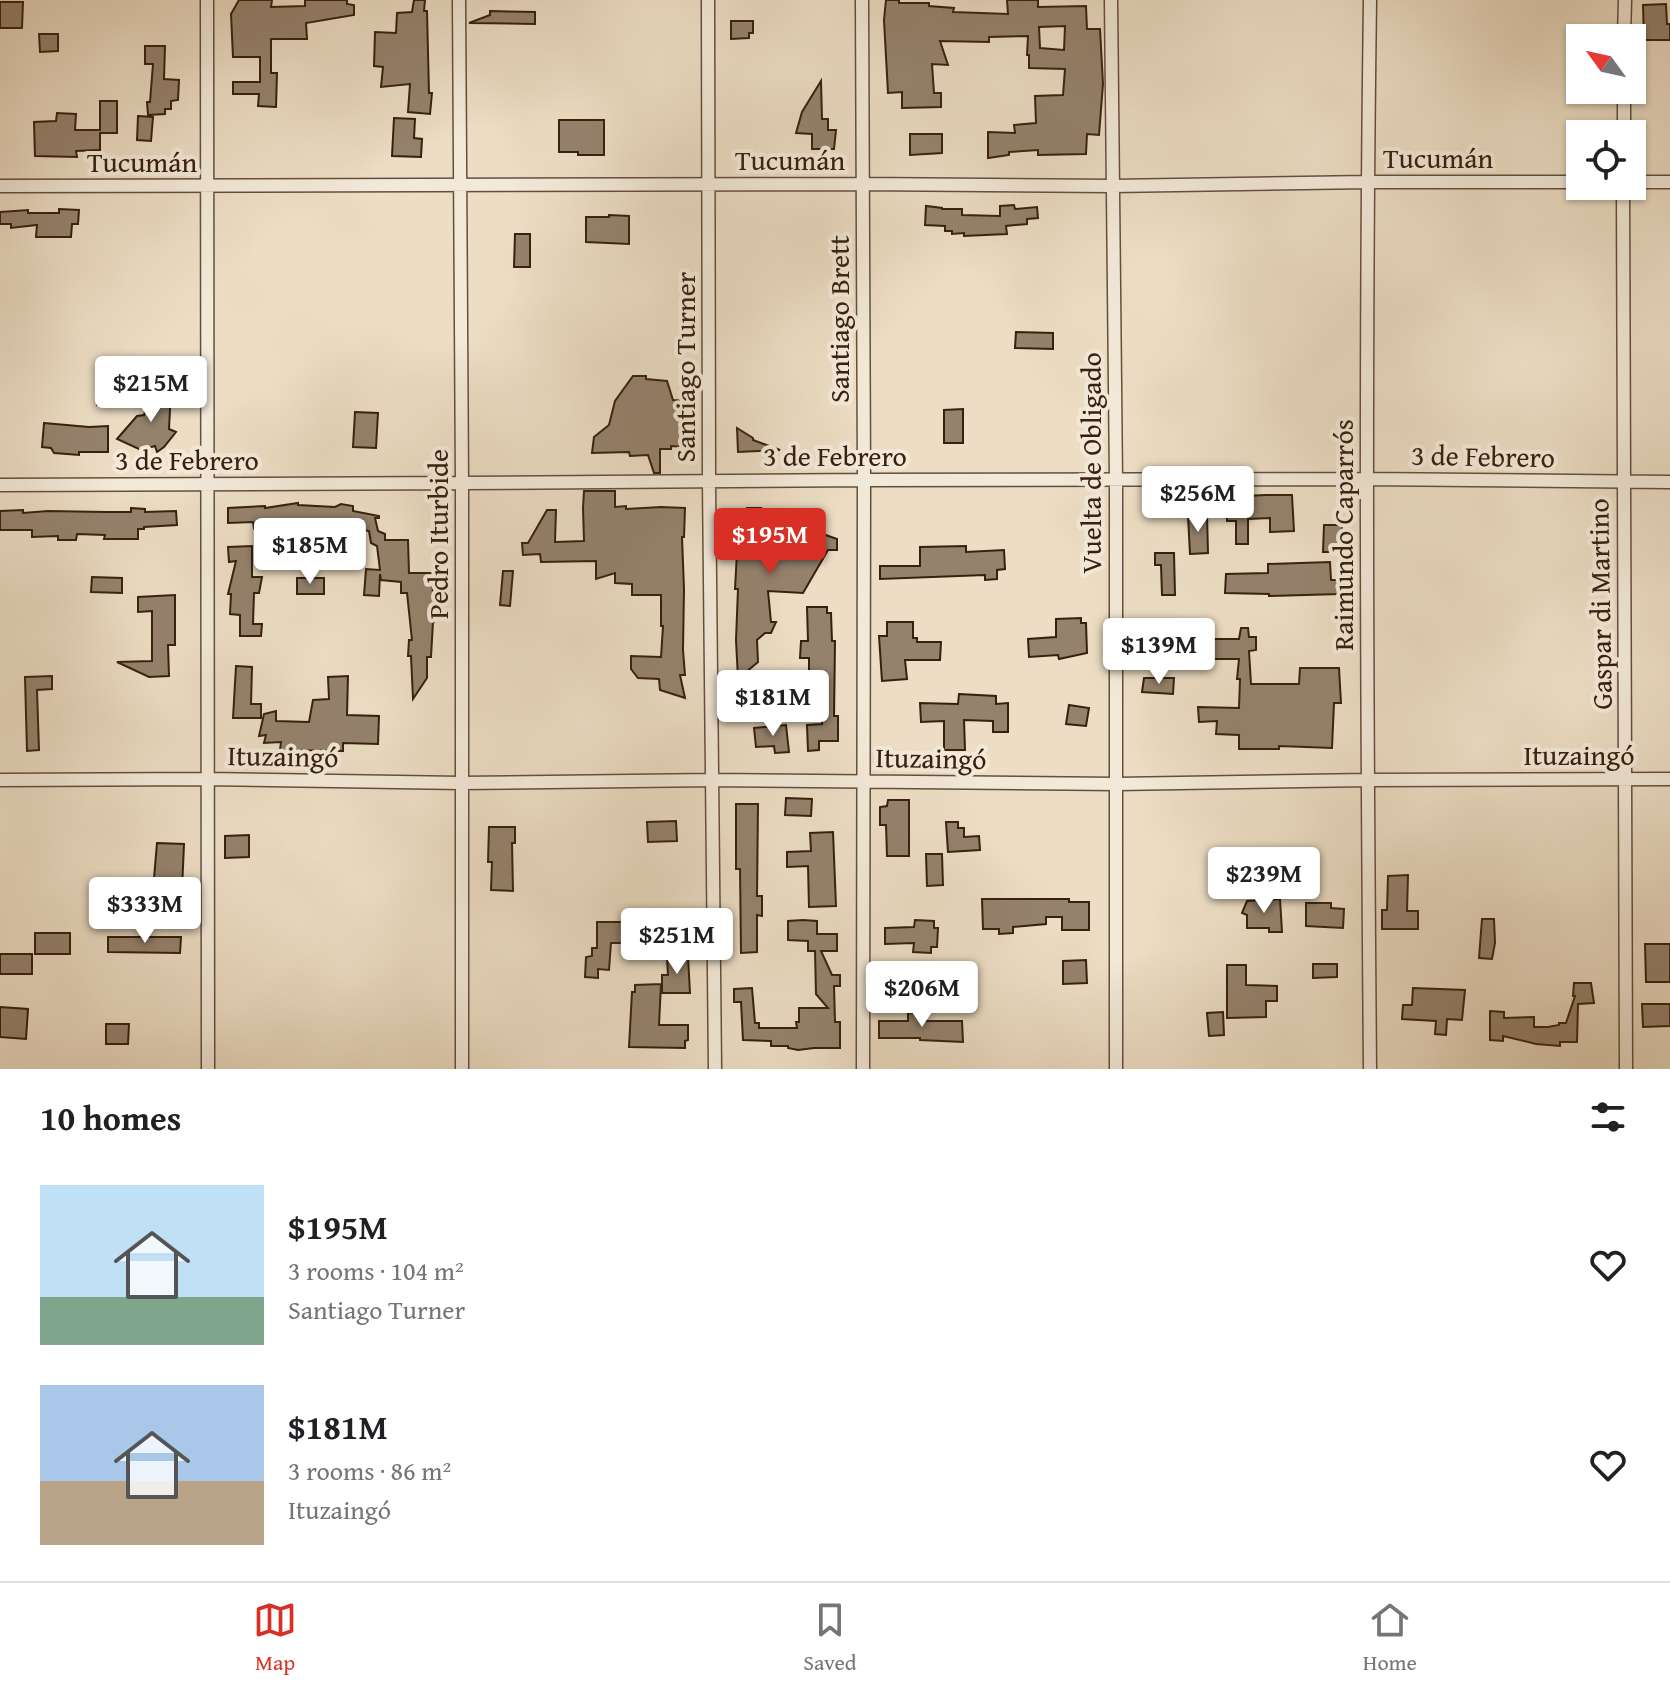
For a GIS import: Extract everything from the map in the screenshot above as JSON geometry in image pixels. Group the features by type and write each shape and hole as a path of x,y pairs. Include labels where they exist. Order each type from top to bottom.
{"street":[{"path":"207,0 208,1069"},
{"name":"Pedro Iturbide","path":"459,0 462,1069"},
{"name":"Santiago Turner","path":"708,0 715,1069"},
{"name":"Santiago Brett","path":"862,0 863,1069"},
{"name":"Vuelta de Obligado","path":"1111,0 1116,481 1116,1069"},
{"name":"Raimundo Caparrós","path":"1370,0 1367,479 1370,1069"},
{"path":"1624,24 1625,0"},
{"name":"Tucumán","path":"0,186 1112,186 1566,182"},
{"path":"1646,182 1670,182"},
{"name":"Gaspar di Martino","path":"1623,200 1626,1069"},
{"name":"3 de Febrero","path":"0,485 1367,479 1670,482"},
{"name":"Ituzaingó","path":"0,780 461,783 713,780 1117,784 1670,779"}],"building":[{"path":"239,0 272,0 271,7 305,6 305,0 347,0 347,4 354,5 354,15 306,23 307,39 271,39 271,73 277,73 276,107 258,106 259,94 233,94 233,82 260,82 260,57 233,57 231,14"},
{"path":"414,0 425,0 424,11 427,11 429,93 432,93 430,114 408,112 410,84 381,87 383,67 374,66 375,32 396,33 397,13 412,12"},
{"path":"886,0 929,3 929,6 954,8 953,12 1008,14 1007,0 1038,0 1038,7 1086,6 1087,29 1100,29 1103,84 1099,135 1087,134 1086,154 1038,155 1038,150 1009,152 1009,155 988,158 988,132 1015,133 1014,125 1036,123 1035,96 1063,95 1065,69 1029,68 1028,36 989,37 989,42 940,41 948,65 932,64 934,93 941,93 941,107 902,108 902,92 888,93 884,20","holes":["1065,26 1064,50 1040,48 1039,27"]},
{"path":"0,2 23,2 22,28 0,28"},
{"path":"1666,4 1670,40 1646,40 1643,5"},
{"path":"490,11 535,12 535,24 469,23 490,15"},
{"path":"731,21 753,21 753,33 749,33 749,38 731,39"},
{"path":"39,34 58,34 58,51 40,52"},
{"path":"145,46 165,46 164,79 179,80 178,100 171,101 171,109 165,109 165,114 148,115 153,64 145,64"},
{"path":"821,81 822,119 828,119 828,130 836,130 834,149 812,149 812,134 796,133 802,112"},
{"path":"100,101 117,101 117,133 100,133 100,150 76,151 77,157 35,156 34,122 56,121 57,113 76,114 75,130 100,130"},
{"path":"138,116 153,117 151,141 137,140"},
{"path":"394,118 415,119 414,138 422,139 421,157 392,156"},
{"path":"559,120 604,120 604,155 559,152"},
{"path":"910,134 942,134 942,153 910,155"},
{"path":"1014,205 1015,209 1037,207 1038,218 1027,219 1027,224 1006,226 1007,234 964,236 964,233 945,231 945,226 925,225 926,206 962,209 962,215 1000,216 1000,206"},
{"path":"59,209 79,210 78,224 72,224 71,237 36,237 37,225 11,228 11,224 0,224 0,212 28,210 28,213 59,213"},
{"path":"629,216 629,244 586,242 586,217"},
{"path":"515,234 530,234 530,267 514,267"},
{"path":"1016,332 1053,333 1053,349 1015,348"},
{"path":"633,376 667,381 673,400 685,401 686,447 660,449 660,473 654,473 648,455 592,453 594,437 609,425 615,401"},
{"path":"97,389 119,389 119,404 97,405"},
{"path":"151,390 171,390 169,429 176,432 157,452 155,446 141,450 117,439 137,416 144,415"},
{"path":"963,409 963,443 944,443 944,410"},
{"path":"355,412 378,413 376,448 353,447"},
{"path":"44,423 108,426 108,452 79,452 79,455 54,453 51,448 42,447"},
{"path":"737,428 753,440 780,450 738,452"},
{"path":"584,491 615,491 615,507 626,506 626,509 685,508 682,537 685,675 680,675 685,698 660,690 659,679 638,678 631,669 631,656 661,657 661,595 632,595 632,584 615,583 615,573 596,579 596,561 541,562 540,554 523,555 522,543 528,543 547,510 556,510 555,542 584,541"},
{"path":"1292,495 1294,531 1270,532 1270,518 1248,519 1248,544 1236,544 1236,521 1227,521 1227,497"},
{"path":"298,503 335,507 341,504 353,506 353,511 379,516 375,518 378,531 385,534 385,540 408,540 409,573 432,573 434,622 431,657 427,657 427,678 413,699 411,656 408,656 409,640 412,640 407,593 401,593 401,582 381,580 380,574 379,596 364,595 366,569 380,570 377,546 371,543 369,531 363,530 362,520 326,526 326,534 311,533 311,526 254,529 253,522 228,523 228,508 265,508"},
{"path":"131,508 145,509 145,512 176,511 177,525 138,529 138,539 104,539 105,535 77,534 76,540 58,540 58,536 32,537 32,530 0,530 0,511 131,512"},
{"path":"747,508 761,508 764,535 789,536 789,522 837,539 837,550 828,550 803,593 768,591 771,622 776,622 771,633 765,633 757,640 758,662 738,679 737,552 731,553 730,529 747,528"},
{"path":"1188,515 1207,515 1208,553 1190,554"},
{"path":"1324,525 1342,525 1342,552 1323,552"},
{"path":"252,546 252,577 262,577 259,593 254,593 253,624 262,624 261,636 240,636 240,615 230,614 231,594 228,594 236,561 229,562 228,547"},
{"path":"966,546 966,552 1004,550 1005,569 997,570 997,579 985,580 985,575 880,579 880,566 920,566 920,547"},
{"path":"1155,553 1174,553 1175,595 1162,595 1161,565 1155,565"},
{"path":"1330,562 1331,580 1339,580 1340,594 1269,596 1225,593 1226,574 1268,573 1268,564"},
{"path":"503,571 513,571 510,606 500,605"},
{"path":"92,577 122,578 122,593 91,592"},
{"path":"297,578 324,578 324,594 297,594"},
{"path":"175,595 175,645 168,645 169,676 149,677 117,662 152,661 152,611 138,612 138,597"},
{"path":"807,607 827,607 827,613 831,613 832,641 835,641 834,716 838,716 838,741 819,741 819,750 808,751 807,725 822,724 822,699 785,698 786,682 809,682 809,658 800,658 801,641 808,641"},
{"path":"1081,618 1081,623 1086,623 1087,653 1059,659 1058,655 1029,657 1028,639 1056,637 1056,619"},
{"path":"1141,620 1159,622 1158,644 1162,644 1162,657 1133,658 1133,645 1140,644"},
{"path":"887,622 913,622 913,638 917,638 917,642 941,642 940,660 905,660 907,679 882,681 879,636 887,636"},
{"path":"1241,628 1248,628 1249,637 1256,637 1256,650 1249,651 1251,684 1299,684 1300,668 1339,668 1341,703 1334,703 1332,748 1279,746 1279,749 1239,749 1239,735 1216,734 1217,721 1199,722 1198,707 1239,708 1239,659 1191,659 1191,639 1239,639"},
{"path":"236,666 252,667 251,704 261,704 261,718 233,718"},
{"path":"52,676 52,689 37,690 39,750 27,751 25,677"},
{"path":"348,676 347,715 379,716 378,744 343,743 343,751 280,750 281,742 264,743 266,735 259,736 264,714 276,711 276,721 309,722 313,700 329,699 328,677"},
{"path":"1144,678 1174,678 1173,694 1142,692"},
{"path":"959,694 996,696 996,704 1008,703 1008,732 993,732 993,721 964,720 965,750 944,750 944,721 921,722 920,703 958,704"},
{"path":"1069,705 1089,708 1086,726 1066,724"},
{"path":"786,725 789,752 775,753 774,746 756,747 754,728"},
{"path":"786,798 812,799 811,816 785,815"},
{"path":"888,800 909,800 909,856 887,856 886,825 880,825 880,807 887,806"},
{"path":"736,804 758,804 757,896 762,896 762,916 757,915 757,952 741,953"},
{"path":"676,821 677,841 648,842 647,822"},
{"path":"946,822 958,822 958,828 964,828 964,837 979,836 980,850 948,852"},
{"path":"489,827 515,827 515,843 512,843 513,891 491,890"},
{"path":"833,832 836,906 809,907 808,866 787,867 787,852 811,851 810,833"},
{"path":"249,835 249,857 225,858 225,836"},
{"path":"157,843 184,844 182,890 153,890"},
{"path":"926,854 942,854 943,885 927,886"},
{"path":"1408,875 1407,911 1418,911 1418,929 1382,929 1382,910 1387,910 1388,876"},
{"path":"982,899 1069,899 1069,902 1089,902 1089,930 1062,930 1062,917 1046,917 1046,924 1013,927 1013,933 999,934 999,929 983,929"},
{"path":"1280,899 1282,932 1269,932 1269,928 1247,928 1247,915 1242,913 1247,901"},
{"path":"1306,903 1331,903 1331,908 1344,909 1343,928 1306,926"},
{"path":"1482,919 1494,919 1492,959 1479,958"},
{"path":"915,920 934,921 934,928 938,928 937,947 931,947 931,953 913,952 914,943 885,944 885,928 914,927"},
{"path":"788,921 817,921 817,934 837,934 837,951 821,951 832,975 840,975 840,986 834,986 835,1022 840,1022 840,1048 798,1050 788,1046 771,1046 771,1041 743,1040 741,1002 734,1002 734,989 752,988 755,1023 759,1023 759,1028 797,1028 799,1008 828,1008 816,994 815,951 808,951 808,941 788,940"},
{"path":"597,922 637,922 637,938 630,938 630,943 611,943 609,970 598,969 598,978 585,977 586,957 592,956 592,948 597,948"},
{"path":"35,933 70,933 70,954 35,954"},
{"path":"108,937 181,937 180,953 108,952"},
{"path":"1645,944 1670,944 1670,982 1646,982"},
{"path":"0,954 32,954 32,974 0,974"},
{"path":"667,957 688,957 690,993 662,993 662,975 668,975"},
{"path":"1086,960 1087,983 1063,984 1063,961"},
{"path":"1313,964 1337,964 1337,977 1313,978"},
{"path":"1227,965 1246,965 1246,985 1277,986 1277,1001 1266,1001 1266,1017 1227,1018"},
{"path":"1574,983 1591,983 1594,1003 1578,1004 1577,1042 1560,1042 1560,1046 1503,1036 1503,1041 1490,1040 1490,1011 1504,1012 1504,1018 1534,1017 1534,1027 1566,1023 1575,996"},
{"path":"661,984 659,1025 688,1025 685,1048 629,1047 635,985"},
{"path":"1413,988 1465,990 1462,1020 1447,1019 1446,1035 1435,1034 1436,1021 1402,1019 1403,1005 1412,1005"},
{"path":"1642,1004 1670,1004 1670,1026 1643,1027"},
{"path":"0,1007 28,1009 26,1039 0,1037"},
{"path":"921,1012 922,1021 962,1021 963,1042 879,1038 879,1021 908,1021 908,1013"},
{"path":"1223,1012 1224,1035 1209,1036 1207,1013"},
{"path":"106,1024 129,1024 128,1044 106,1044"}]}
